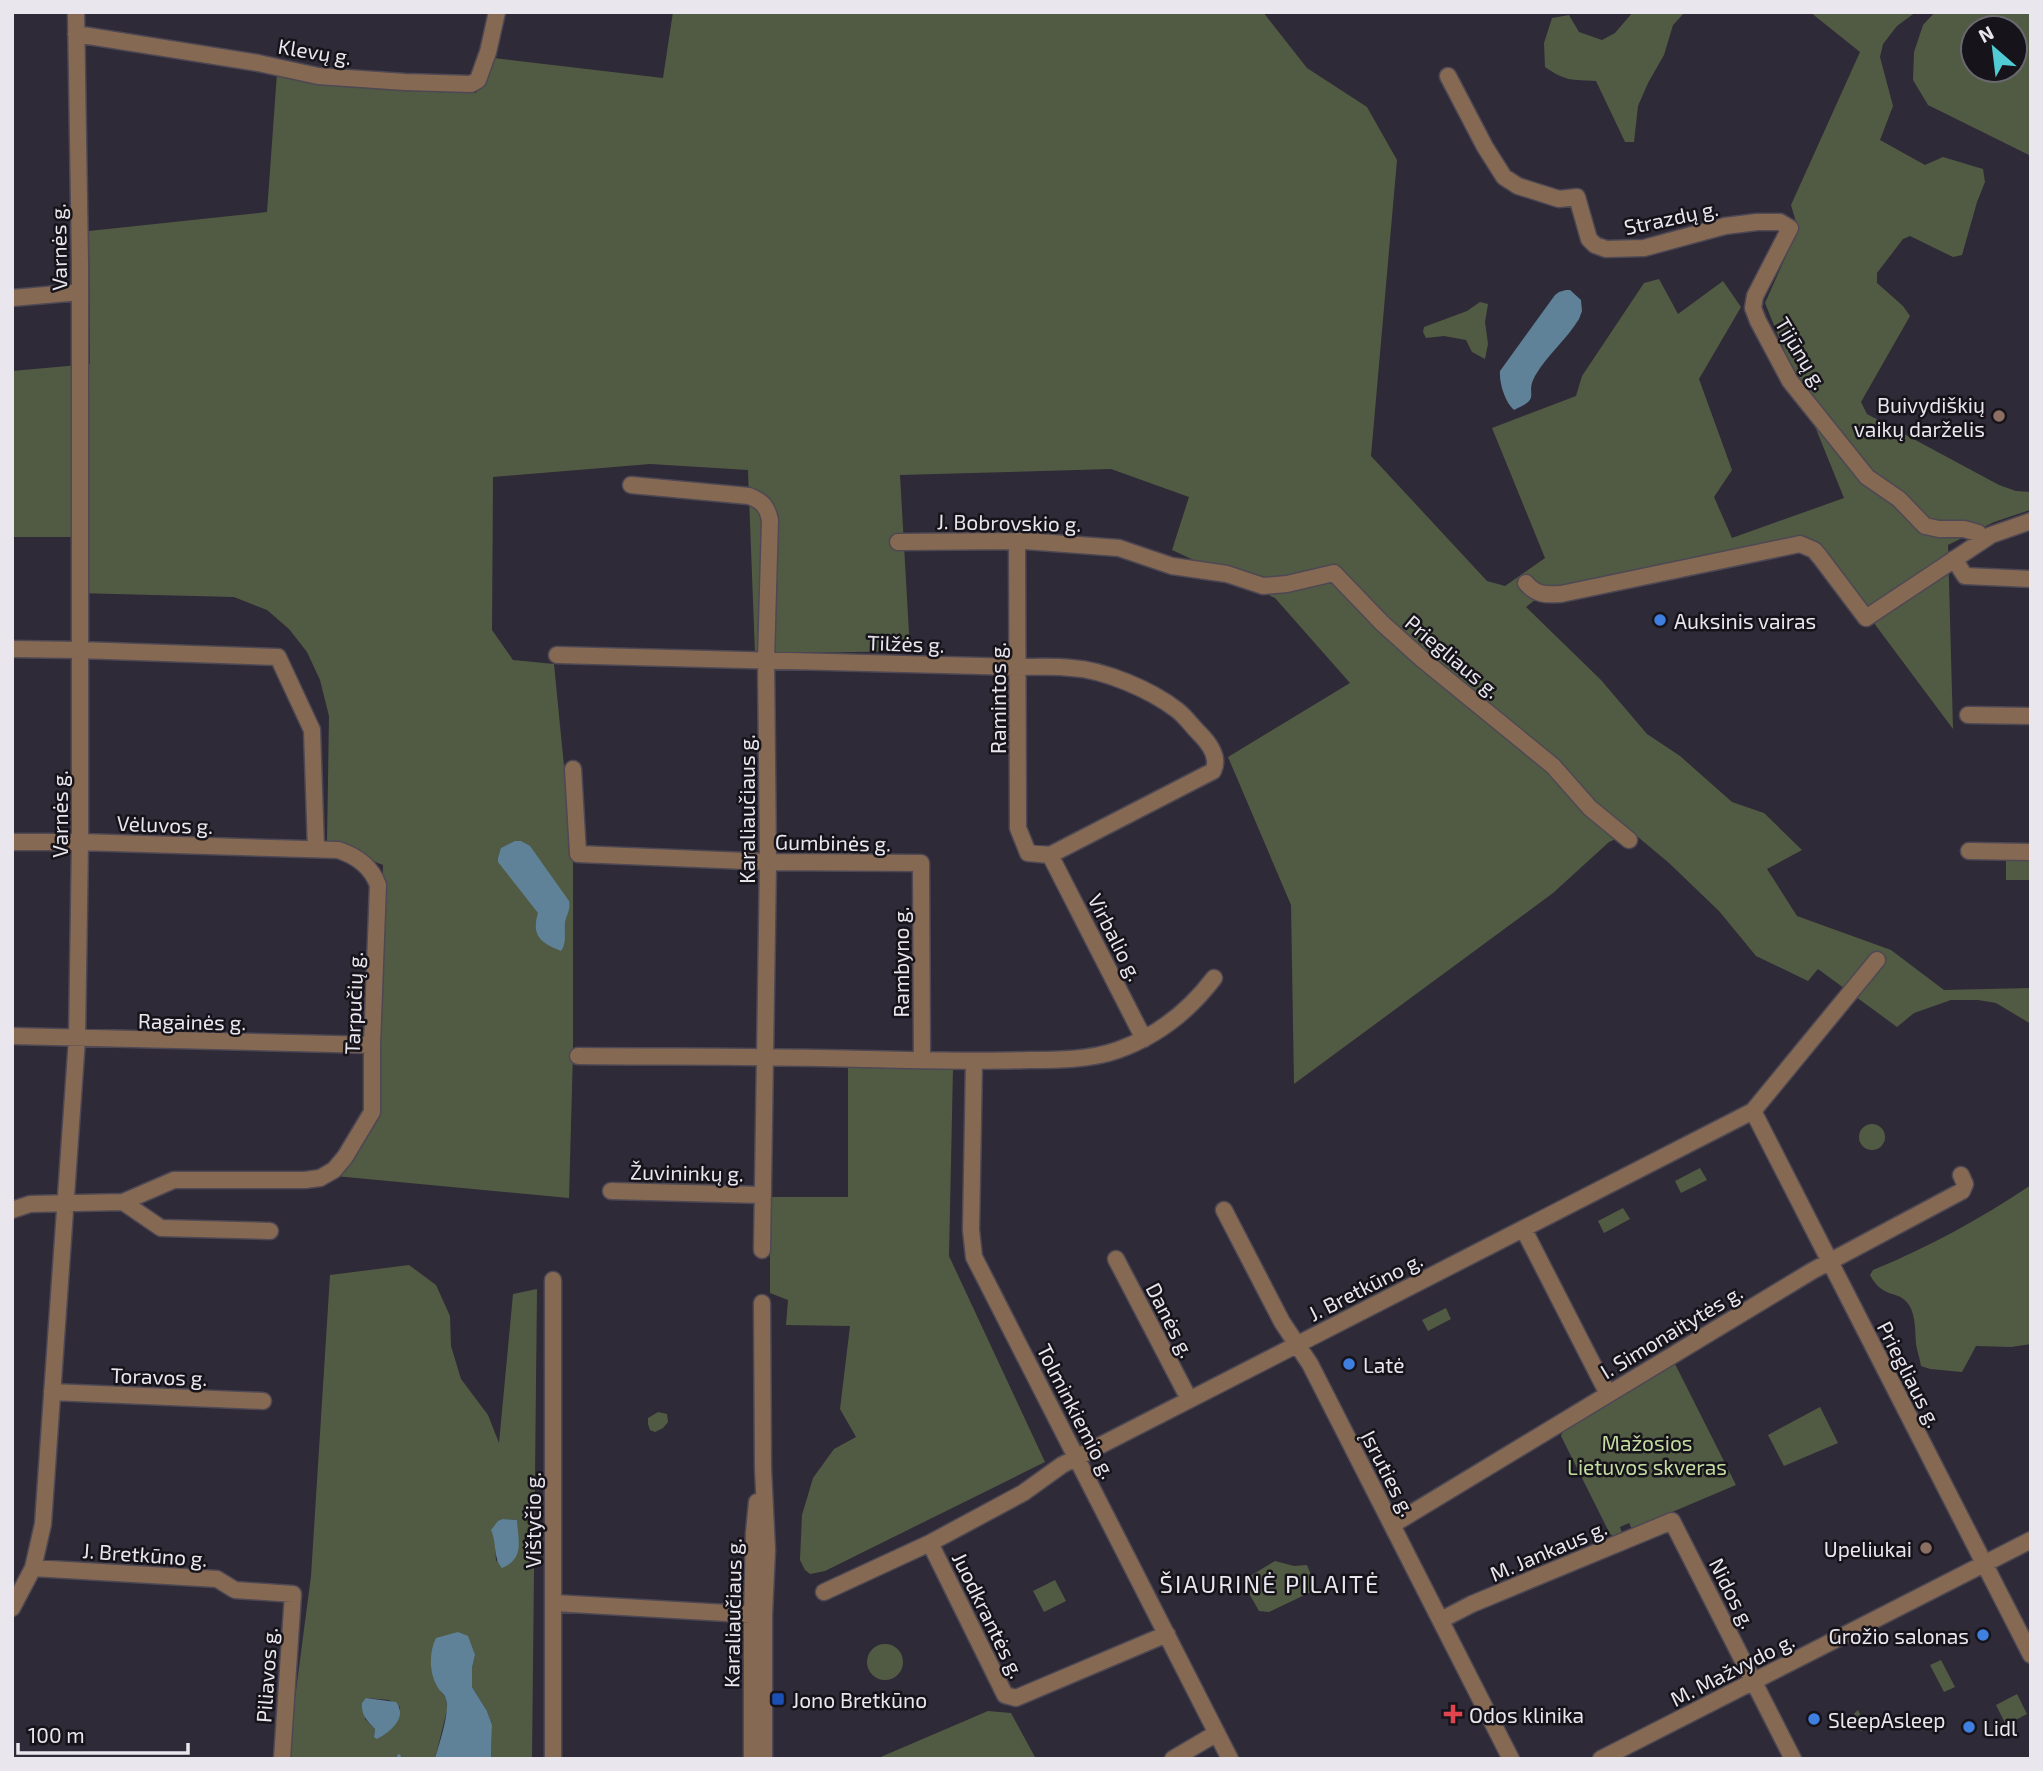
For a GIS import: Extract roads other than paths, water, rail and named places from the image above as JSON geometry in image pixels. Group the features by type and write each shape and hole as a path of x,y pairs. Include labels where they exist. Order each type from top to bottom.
{"street":[{"name":"Varnės g.","path":"12,1608 33,1568 43,1524 77,1039 80,842 80,292 76,12"},
{"name":"Klevų g.","path":"76,33 258,63 318,76 471,84 478,80 497,12"},
{"name":"Strazdų g.","path":"1448,76 1504,177 1518,186 1559,199 1577,197 1589,239 1595,245 1606,249 1644,248 1725,226 1757,222 1780,222 1790,228"},
{"name":"Tijūnų g.","path":"1790,228 1755,296 1753,308 1790,380 1867,477 1899,499 1925,526 1964,529 1978,533 1984,539"},
{"path":"12,298 80,292"},
{"name":"Karaliaučiaus g.","path":"631,485 749,496 760,500 771,520 766,660 768,862 762,1250"},
{"path":"1526,583 1532,591 1538,593 1561,594 1800,544 1814,550 1821,557 1866,618 1984,539 2031,521"},
{"name":"J. Bobrovskio g.","path":"898,542 1017,541 1080,544 1119,548 1172,566 1227,574"},
{"name":"Ramintos g.","path":"1017,541 1018,828 1028,853 1051,855"},
{"path":"1954,559 1965,576 2031,579"},
{"name":"Priegliaus g.","path":"1227,574 1263,586 1287,584 1334,573 1392,632 1553,766 1590,808 1629,840"},
{"path":"12,649 278,657 312,730 316,849"},
{"name":"Tilžės g.","path":"557,655 1074,667 1113,676 1177,710 1206,740 1216,758 1213,771 1051,855"},
{"path":"1968,715 2031,716"},
{"name":"Gumbinės g.","path":"573,769 578,854 768,862 921,863"},
{"name":"Vėluvos g.","path":"12,842 316,849"},
{"name":"Tarpučių g.","path":"123,1202 174,1180 305,1181 320,1178 334,1170 345,1157 372,1112 378,886 375,877 363,862 351,854 338,850 316,849"},
{"path":"1969,850 2031,852"},
{"name":"Virbalio g.","path":"1051,855 1144,1039"},
{"name":"Rambyno g.","path":"921,863 922,1060"},
{"name":"J. Bretkūno g.","path":"824,1592 930,1543 1023,1493 1077,1457 1753,1111 1877,960"},
{"path":"578,1056 786,1056 974,1062 1051,1060 1098,1055 1116,1051 1144,1039 1184,1012 1214,978"},
{"name":"Ragainės g.","path":"12,1036 372,1045"},
{"name":"Tolminkiemio g.","path":"974,1062 971,1230 973,1252 978,1266 1230,1759"},
{"name":"Priegliaus g.","path":"1753,1111 2031,1655"},
{"name":"I. Simonaitytės g.","path":"1392,1525 1829,1261 1962,1191 1965,1184 1961,1175"},
{"name":"Žuvininkų g.","path":"611,1191 762,1195"},
{"path":"12,1210 30,1204 123,1202 161,1228 270,1231"},
{"name":"Įsruties g.","path":"1224,1210 1281,1321 1310,1364 1511,1759"},
{"path":"1524,1230 1608,1394"},
{"name":"Danės g.","path":"1116,1259 1189,1399"},
{"name":"Vištyčio g.","path":"553,1280 553,1759"},
{"name":"Karaliaučiaus g.","path":"762,1303 763,1468 755,1516 764,1759"},
{"name":"Toravos g.","path":"52,1392 263,1401"},
{"name":"M. Jankaus g.","path":"1441,1620 1472,1604 1672,1521"},
{"name":"Nidos g.","path":"1672,1521 1794,1759"},
{"name":"M. Mažvydo g.","path":"1601,1759 2031,1540"},
{"name":"Juodkrantės g.","path":"930,1543 1005,1695 1016,1698 1167,1634"},
{"name":"J. Bretkūno g.","path":"33,1568 217,1579 235,1590 293,1594"},
{"name":"Piliavos g.","path":"282,1759 293,1594"},
{"path":"554,1603 758,1615"},
{"name":"Karaliaučiaus g.","path":"752,1759 758,1615"},
{"path":"1173,1759 1217,1733"}],"water":[{"path":"1570,290 1581,300 1582,311 1579,319 1535,376 1528,402 1514,410 1503,392 1500,371 1555,295"},
{"path":"515,841 530,846 569,901 565,941 561,951 539,938 536,928 538,913 498,862 501,848"},
{"path":"503,1519 517,1520 519,1542 514,1559 502,1568 497,1560 491,1530"},
{"path":"458,1632 468,1636 475,1655 472,1687 492,1725 491,1759 435,1759 444,1729 447,1705 432,1675 432,1649 436,1638"},
{"path":"366,1698 396,1702 399,1708 396,1723 377,1739 374,1737 375,1729 362,1711 362,1703"}],"place":[{"name":"Buivydiškių vaikų darželis","path":"1999,416"},
{"name":"Auksinis vairas","path":"1660,620"},
{"name":"Latė","path":"1349,1364"},
{"name":"Upeliukai","path":"1926,1548"},
{"name":"Grožio salonas","path":"1983,1635"},
{"name":"Jono Bretkūno","path":"778,1699"},
{"name":"Odos klinika","path":"1453,1714"},
{"name":"SleepAsleep","path":"1814,1719"},
{"name":"Lidl","path":"1969,1727"}],"district":[{"name":"ŠIAURINĖ PILAITĖ","path":"1270,1583"}],"park label":[{"name":"Mažosios Lietuvos skveras","path":"1647,1454"}]}
